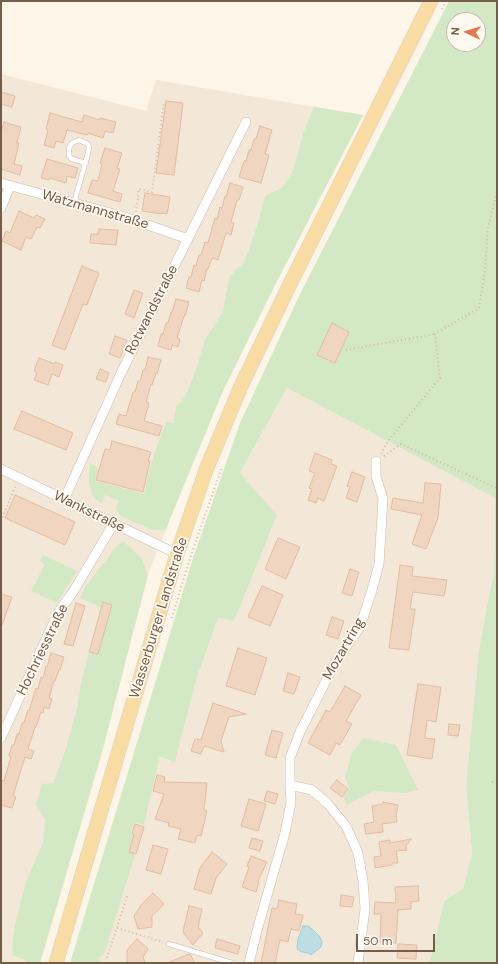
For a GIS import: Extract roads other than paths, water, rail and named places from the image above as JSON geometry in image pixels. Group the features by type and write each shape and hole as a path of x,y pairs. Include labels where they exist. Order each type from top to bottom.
{"main road":[{"name":"Wasserburger Landstraße","path":"56,963 177,554 206,470 241,386 431,1"}],"street":[{"name":"Rotwandstraße","path":"64,500 122,371 246,122"},
{"name":"Watzmannstraße","path":"6,185 125,217 188,239"},
{"path":"1,208 6,185"},
{"name":"Mozartring","path":"249,963 286,833 291,802 290,758 300,732 335,664 360,627 379,564 383,499 376,476 376,461"},
{"name":"Wankstraße","path":"1,469 177,554"},
{"name":"Hochriesstraße","path":"1,738 60,610 73,592 114,523"},
{"path":"290,785 312,790 327,803 346,826 358,853 363,882 365,910 358,963"}],"lane":[{"path":"74,203 86,163 89,148 88,144 79,140 72,143 69,148 69,156 72,159 86,163"},
{"path":"168,944 232,963"}],"water":[{"path":"303,926 308,926 312,929 320,937 322,942 321,947 311,955 298,950 297,947 298,939"}]}
